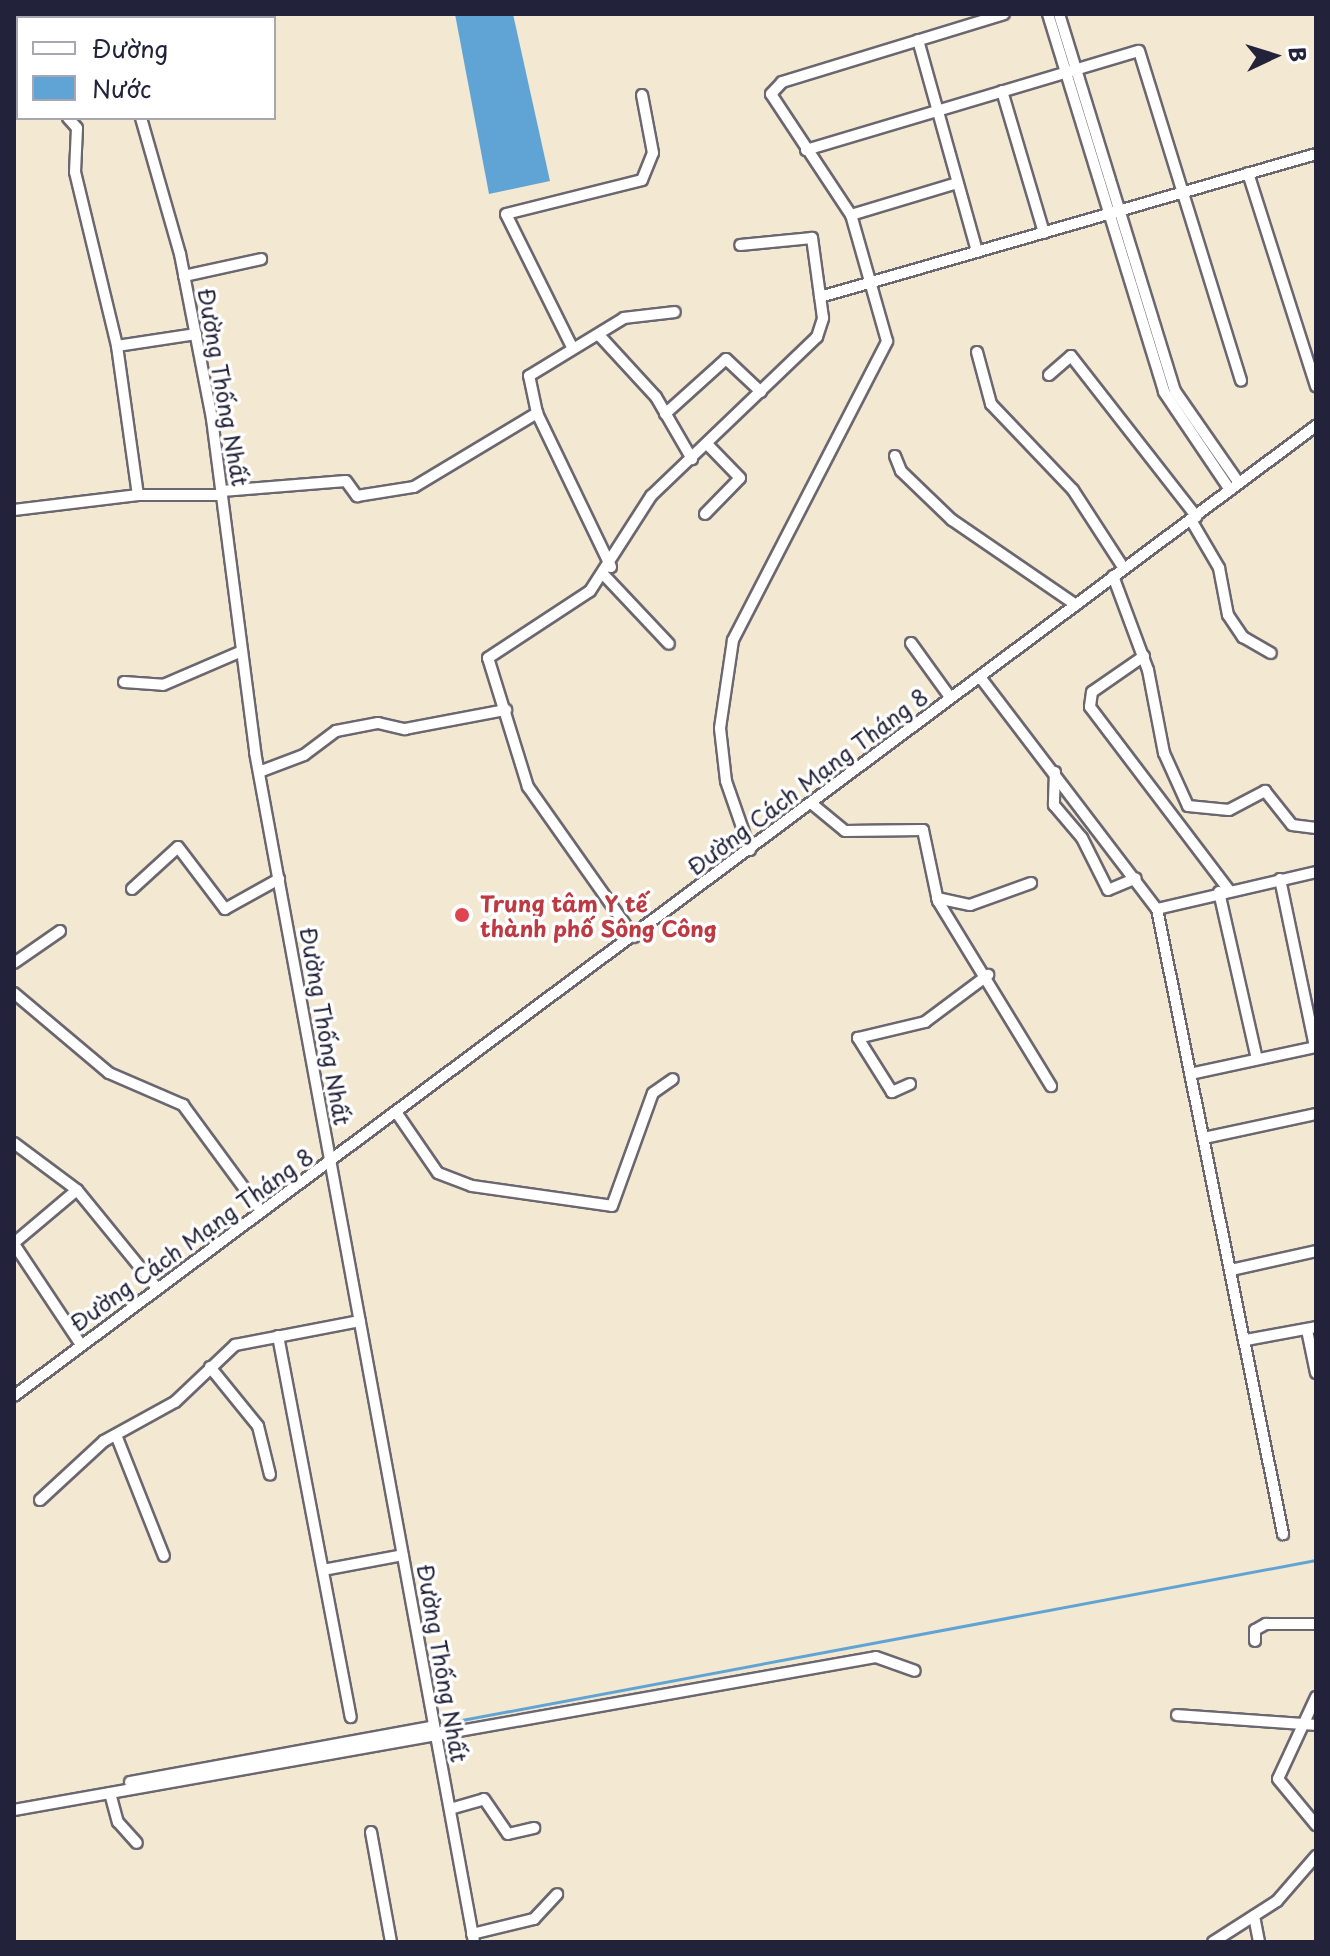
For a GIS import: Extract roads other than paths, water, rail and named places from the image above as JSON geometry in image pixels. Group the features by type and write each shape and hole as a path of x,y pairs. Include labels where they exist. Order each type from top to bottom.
{"street":[{"path":"955,14 959,28"},
{"path":"750,850 726,781 720,728 726,665 752,597 881,364 887,330 851,215 775,108 775,86 1004,14"},
{"path":"1048,14 1071,70"},
{"path":"1059,14 1071,70 1132,276 1175,391 1234,487"},
{"path":"918,40 977,252"},
{"path":"806,150 1134,50 1143,54 1181,193 1241,381"},
{"path":"1002,91 1044,233"},
{"path":"572,347 505,218 642,180 653,153 642,95"},
{"path":"70,120 77,128 75,172 117,346 138,495"},
{"name":"Đường Thống Nhất","path":"142,120 184,276 196,334 222,493 259,772 473,1938"},
{"path":"820,297 1316,154"},
{"path":"1248,173 1316,386"},
{"path":"851,215 957,183"},
{"path":"634,937 534,798 489,654 572,607 608,571 651,496 817,337 820,297 812,238 740,245"},
{"path":"184,276 261,259"},
{"path":"669,644 608,571 537,413 530,373 633,315 675,312"},
{"path":"117,346 196,334"},
{"path":"599,335 665,414 692,459"},
{"path":"977,352 991,404 1073,490 1123,567"},
{"path":"1049,375 1071,356 1194,519 1219,568 1228,615 1243,637 1271,653"},
{"path":"665,414 726,359 761,392"},
{"path":"14,510 138,495 222,493 346,481 357,496 426,484 537,413"},
{"name":"Đường Cách Mạng Tháng 8","path":"14,1396 1316,426"},
{"path":"705,514 740,478 707,444"},
{"path":"895,456 901,471 952,520 1076,605"},
{"path":"1113,576 1144,656 1154,722 1188,806 1229,810 1265,791 1292,825 1316,828"},
{"path":"911,643 950,697"},
{"path":"124,682 163,685 242,651"},
{"path":"1144,656 1092,692 1090,707 1224,891 1257,1059"},
{"path":"980,677 1157,909 1283,1534"},
{"path":"259,772 304,755 336,731 378,723 405,729 506,710"},
{"path":"1055,772 1054,805 1082,838 1108,890 1136,878"},
{"path":"811,803 845,831 923,830 937,898 988,975 1051,1086"},
{"path":"132,889 178,847 225,909 279,879"},
{"path":"1157,909 1316,872"},
{"path":"1190,1074 1316,1047 1280,879"},
{"path":"937,898 970,905 1031,883"},
{"path":"14,963 60,931"},
{"path":"910,1084 892,1092 858,1038 925,1022 988,975"},
{"path":"14,993 109,1073 183,1105 261,1211"},
{"path":"396,1112 438,1173 472,1186 612,1206 653,1093 673,1079"},
{"path":"1204,1138 1316,1114"},
{"path":"14,1143 77,1190 157,1288"},
{"path":"77,1190 14,1244 81,1345"},
{"path":"1231,1270 1316,1251"},
{"path":"40,1500 116,1435 175,1402 235,1345 360,1321"},
{"path":"1246,1340 1311,1328 1316,1373"},
{"path":"278,1336 351,1717"},
{"path":"210,1367 258,1426 270,1475"},
{"path":"116,1435 164,1556"},
{"path":"323,1570 403,1555"},
{"path":"1255,1641 1255,1630 1266,1624 1316,1624"},
{"path":"14,1804 876,1657 915,1671"},
{"path":"1316,1697 1300,1725 1278,1779 1316,1825"},
{"path":"1177,1715 1316,1725"},
{"path":"14,1810 435,1731"},
{"path":"110,1793 118,1822 137,1843"},
{"path":"450,1809 484,1799 508,1834 534,1828"},
{"path":"371,1832 391,1942"},
{"path":"1213,1942 1254,1916 1316,1856"},
{"path":"473,1938 534,1919 557,1894"},
{"path":"1254,1916 1259,1942"}],"water":[{"path":"455,14 513,14 550,181 489,194"}],"waterway":[{"path":"435,1725 1316,1560"}],"place":[{"name":"Trung tâm Y tế thành phố Sông Công","path":"462,915"}]}
